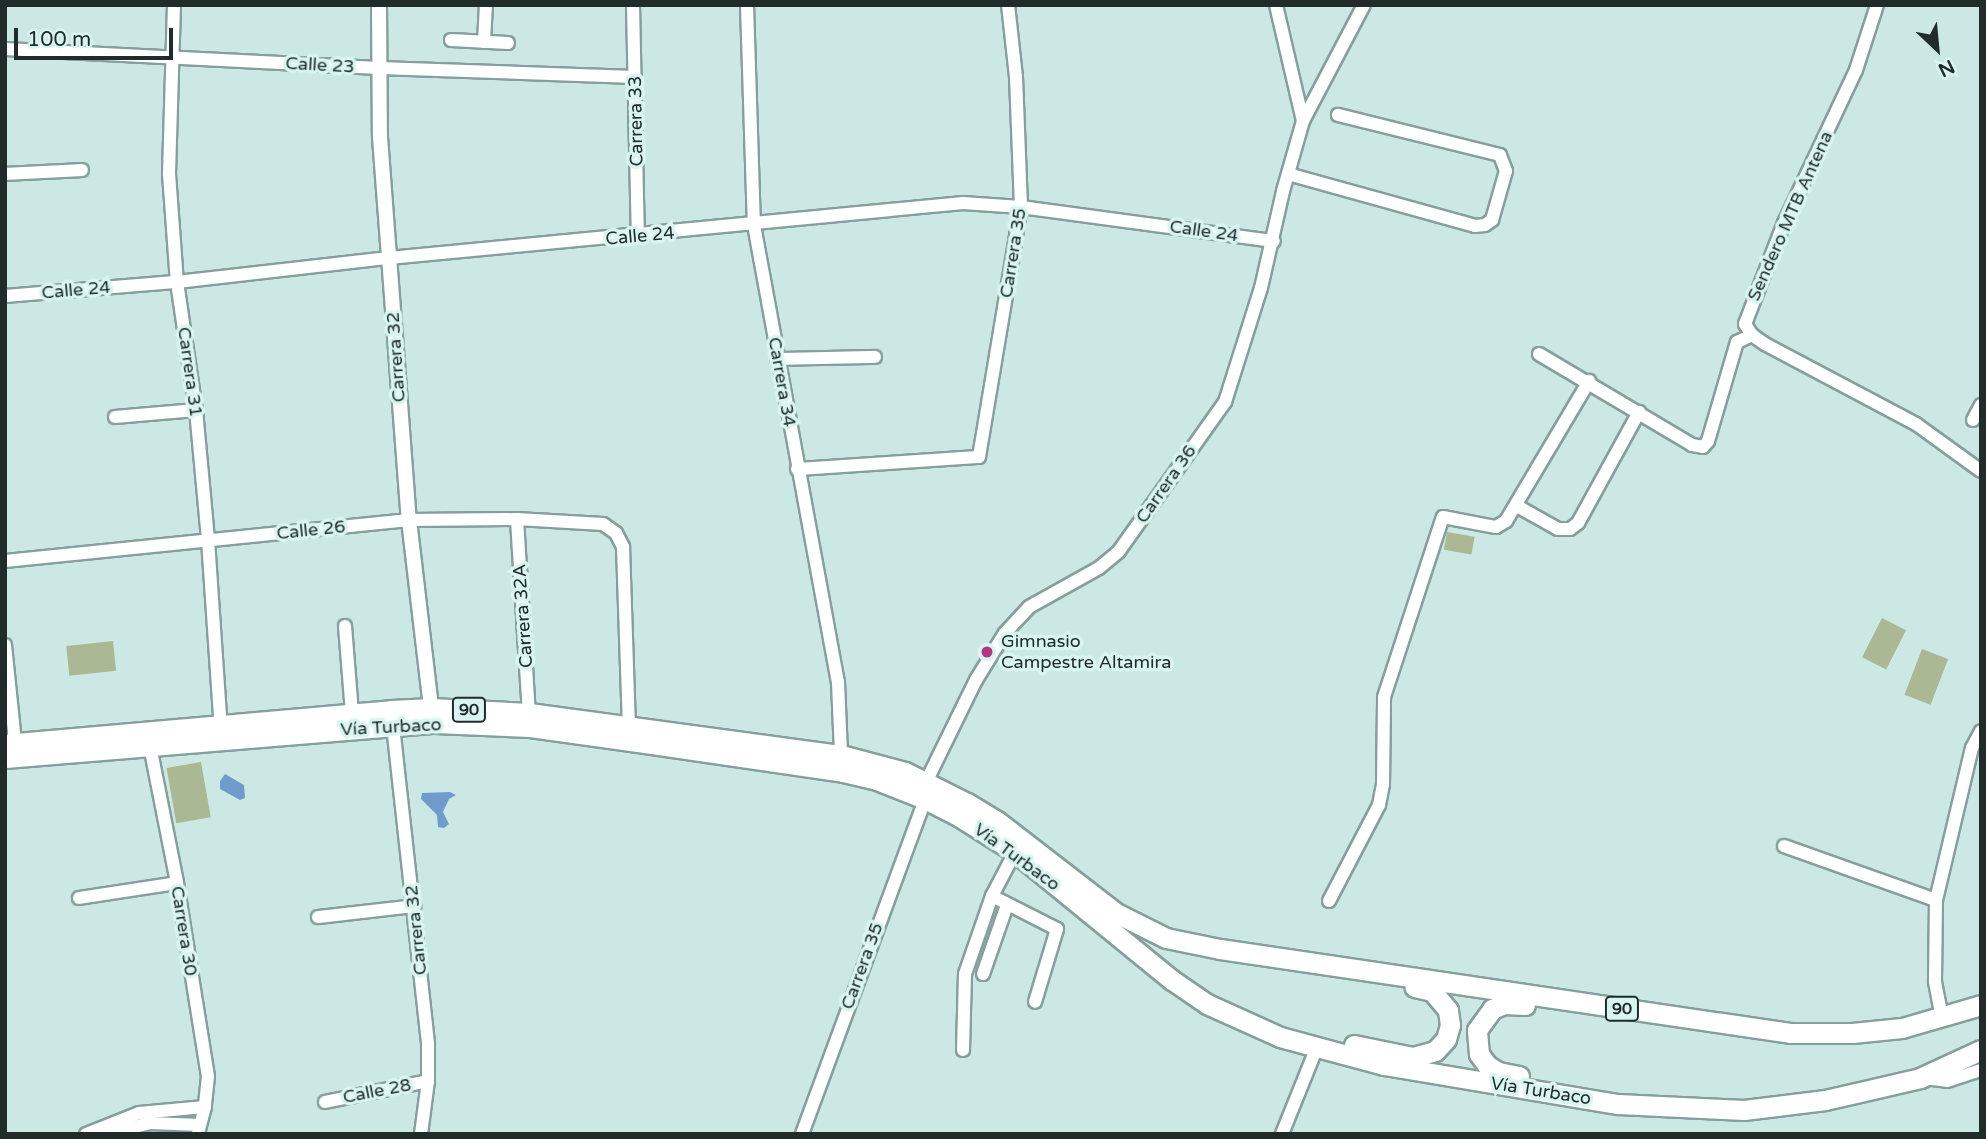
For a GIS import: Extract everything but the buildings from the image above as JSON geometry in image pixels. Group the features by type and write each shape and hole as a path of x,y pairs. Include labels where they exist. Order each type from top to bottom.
{"highway":[{"name":"Vía Turbaco","path":"221,732 352,713 431,708 529,713 841,755 875,762 925,790 997,821 1116,913 1166,938 1262,957 1790,1032 1877,1031 1942,1018 1981,1005"},
{"name":"Vía Turbaco","path":"9,748 221,732 435,723 544,729 843,772 925,790 960,817 1015,852 1180,986 1226,1014 1280,1037 1384,1065 1618,1104 1744,1110 1825,1100 1920,1077 1981,1050"},
{"path":"1262,957 1276,969 1432,991 1448,1010 1450,1026 1446,1039 1436,1051 1413,1057 1307,1035 1280,1037"},
{"path":"1618,1104 1600,1090 1498,1072 1487,1065 1479,1054 1476,1042 1482,1019 1492,1009 1504,1004 1608,1018 1620,1009"}],"street":[{"name":"Carrera 31","path":"174,5 169,174 177,282 196,410 221,732"},
{"name":"Carrera 32","path":"379,5 380,137 388,258 409,520 431,708"},
{"path":"484,42 486,5"},
{"name":"Carrera 33","path":"633,5 638,236"},
{"name":"Carrera 34","path":"747,5 754,225 838,682 841,755"},
{"name":"Carrera 35","path":"797,469 979,457 1021,207 1016,77 1008,5"},
{"path":"1276,5 1303,121"},
{"path":"1303,121 1364,5"},
{"name":"Sendero MTB Antena","path":"1752,335 1745,324 1753,300 1784,223 1856,70 1877,5"},
{"path":"451,40 508,43"},
{"name":"Calle 23","path":"5,49 379,68 635,77"},
{"path":"1288,174 1475,226 1485,225 1492,220 1506,171 1500,155 1338,114"},
{"name":"Carrera 36","path":"925,790 976,680 1004,633 1028,607 1099,568 1119,551 1225,402 1247,339 1303,121"},
{"path":"5,174 82,170"},
{"name":"Calle 24","path":"5,296 177,282 388,258 963,203 1021,207 1273,241"},
{"path":"1539,354 1692,445 1703,447 1708,441 1737,342 1752,335 1916,424 1981,471"},
{"path":"778,359 875,357"},
{"path":"1329,901 1378,805 1383,784 1384,697 1443,517 1496,527 1506,521 1588,381"},
{"path":"1973,420 1981,405"},
{"path":"115,417 196,410"},
{"path":"1517,506 1558,529 1570,528 1578,523 1639,412"},
{"name":"Calle 26","path":"5,561 409,520 517,519 603,524 616,533 623,547 629,727"},
{"name":"Carrera 32A","path":"517,519 529,713"},
{"path":"345,626 352,713"},
{"path":"5,645 9,748"},
{"name":"Carrera 32","path":"393,726 428,1044 428,1081 421,1134"},
{"path":"1942,1018 1936,981 1936,900 1972,748 1981,731"},
{"name":"Carrera 30","path":"148,737 177,883 208,1076 205,1107 199,1129"},
{"name":"Carrera 35","path":"802,1134 925,790"},
{"path":"1784,846 1936,900"},
{"path":"963,1050 965,974 992,896 1015,852"},
{"path":"79,898 177,883"},
{"path":"992,896 1057,929 1035,1002"},
{"path":"983,974 1007,905"},
{"path":"318,917 414,906"},
{"path":"1282,1134 1317,1047"},
{"path":"1920,1077 1947,1081 1981,1070"},
{"name":"Calle 28","path":"325,1102 428,1081"},
{"path":"86,1134 139,1113 205,1107"},
{"path":"107,1134 150,1123 199,1129"}],"green space":[{"path":"1447,532 1475,537 1471,555 1444,550"},
{"path":"1882,618 1906,630 1886,669 1862,657"},
{"path":"113,641 116,671 69,676 66,646"},
{"path":"1922,649 1948,659 1931,705 1904,695"},
{"path":"201,762 211,817 176,823 167,768"}],"water":[{"path":"225,774 244,785 245,798 240,800 220,789 220,781"},
{"path":"450,792 456,795 449,799 443,812 449,824 444,828 438,827 437,815 421,799 422,793"}],"place":[{"name":"Gimnasio Campestre Altamira","path":"987,652"}]}
